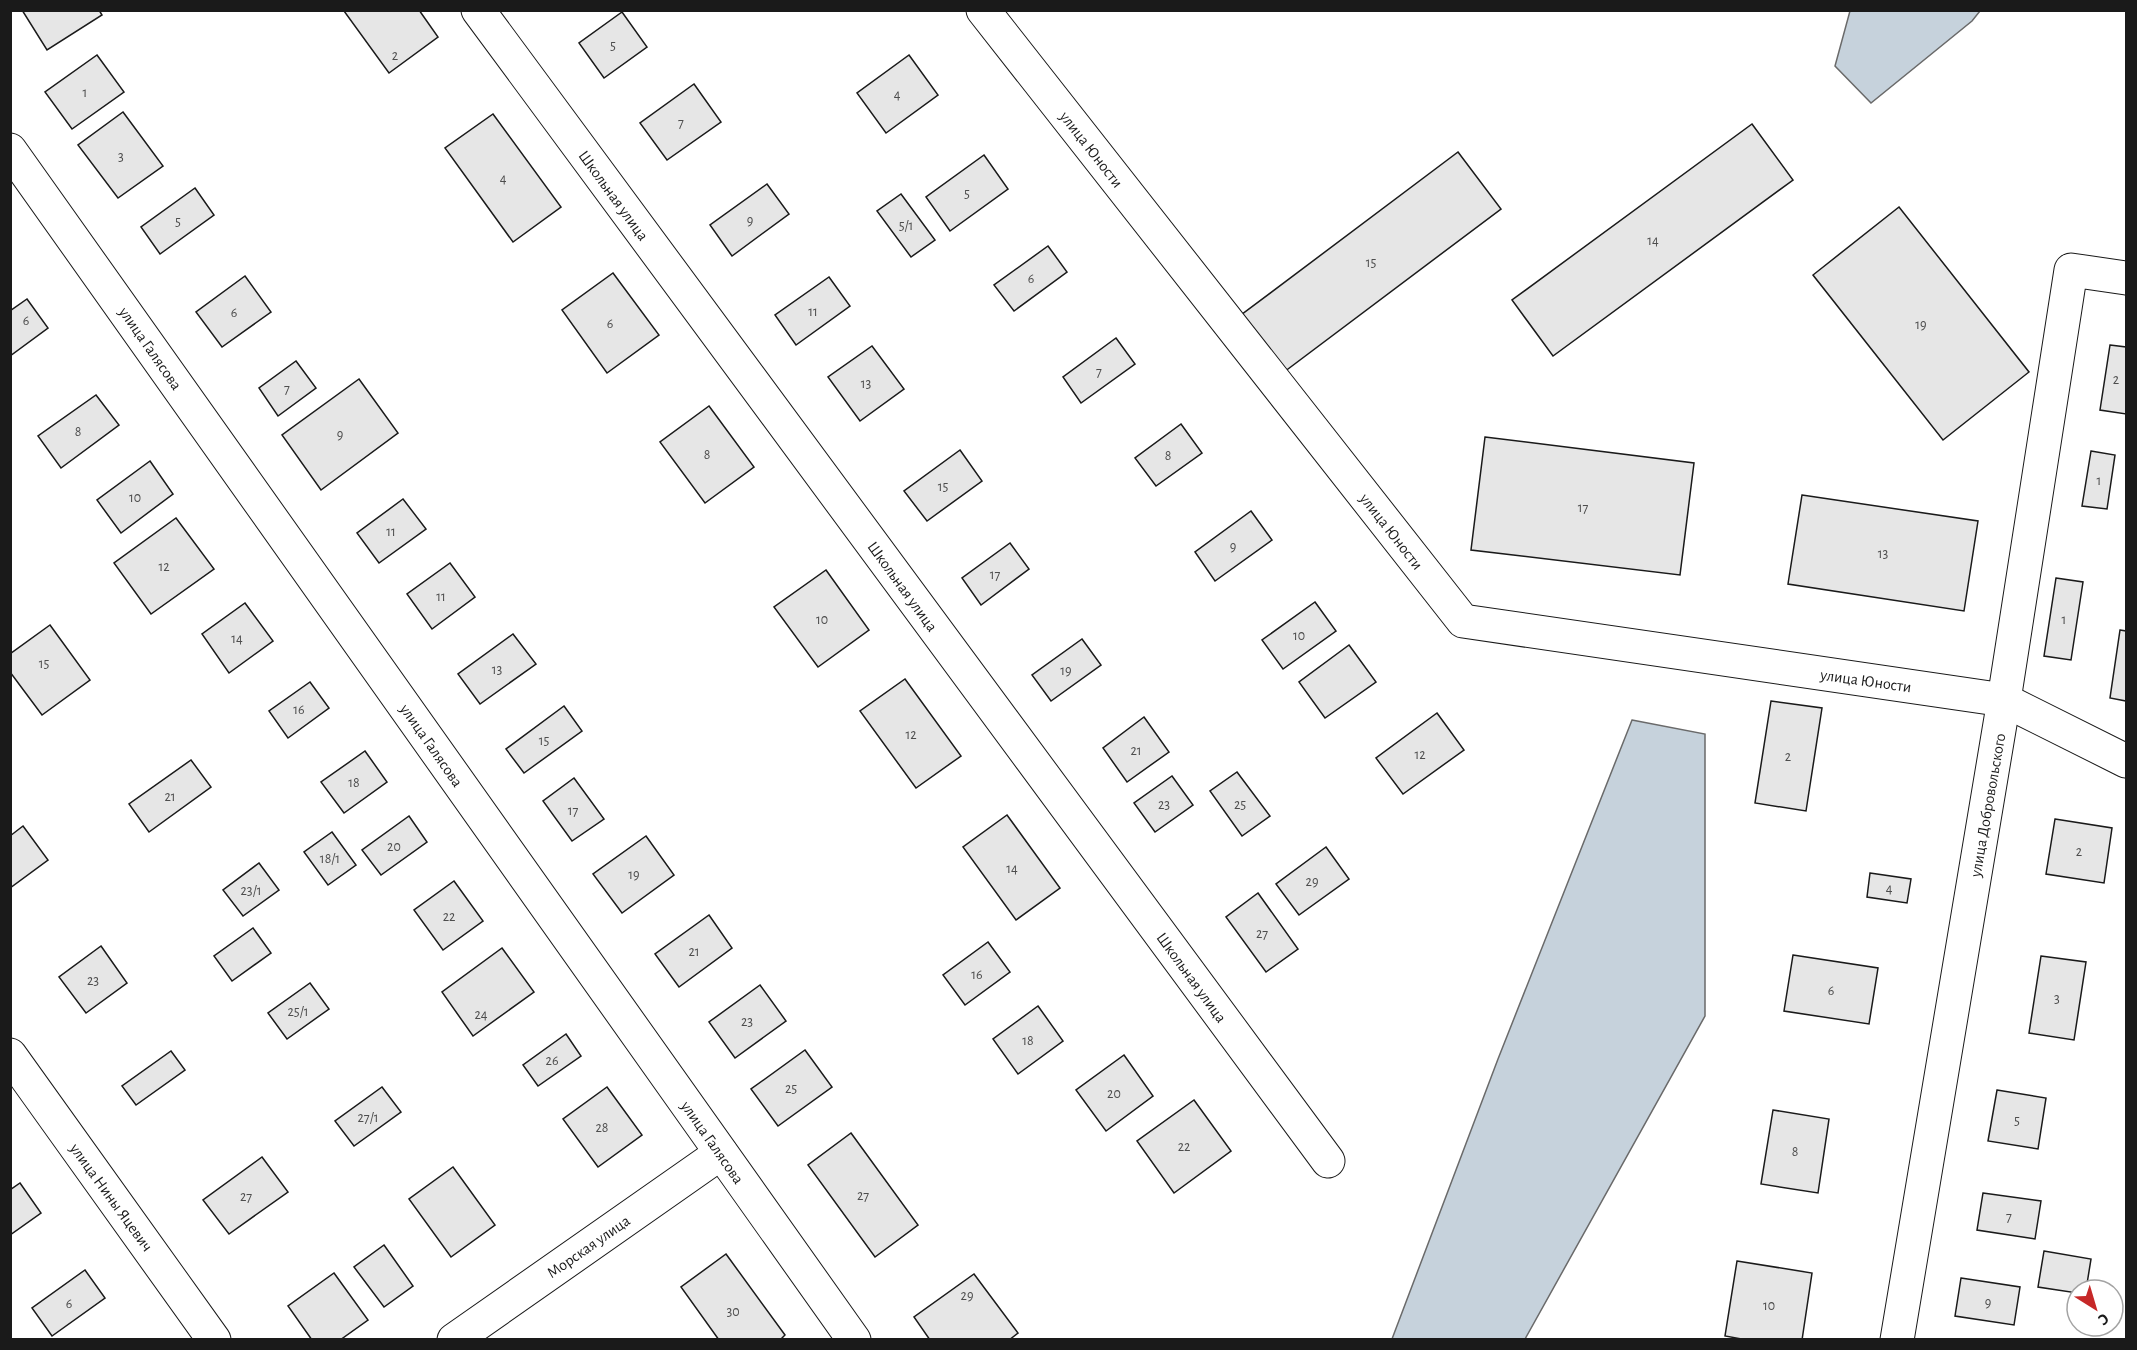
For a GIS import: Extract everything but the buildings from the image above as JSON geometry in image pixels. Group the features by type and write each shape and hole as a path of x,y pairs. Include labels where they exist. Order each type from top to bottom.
{"street":[{"name":"Школьная улица","path":"478,10 1328,1161"},
{"name":"улица Юности","path":"983,10 1463,621 2004,700 2127,761"},
{"name":"улица Галясова","path":"10,150 854,1340"},
{"name":"улица Добровольского","path":"1897,1340 2004,700 2070,270 2127,278"},
{"name":"улица Нины Яцевич","path":"10,1055 214,1340"},
{"name":"Морская улица","path":"454,1340 721,1153"}],"shaded area":[{"path":"1850,10 1980,11 1972,21 1871,103 1835,66"},
{"path":"1632,720 1705,734 1705,1016 1525,1339 1392,1339 1498,1059"}]}
